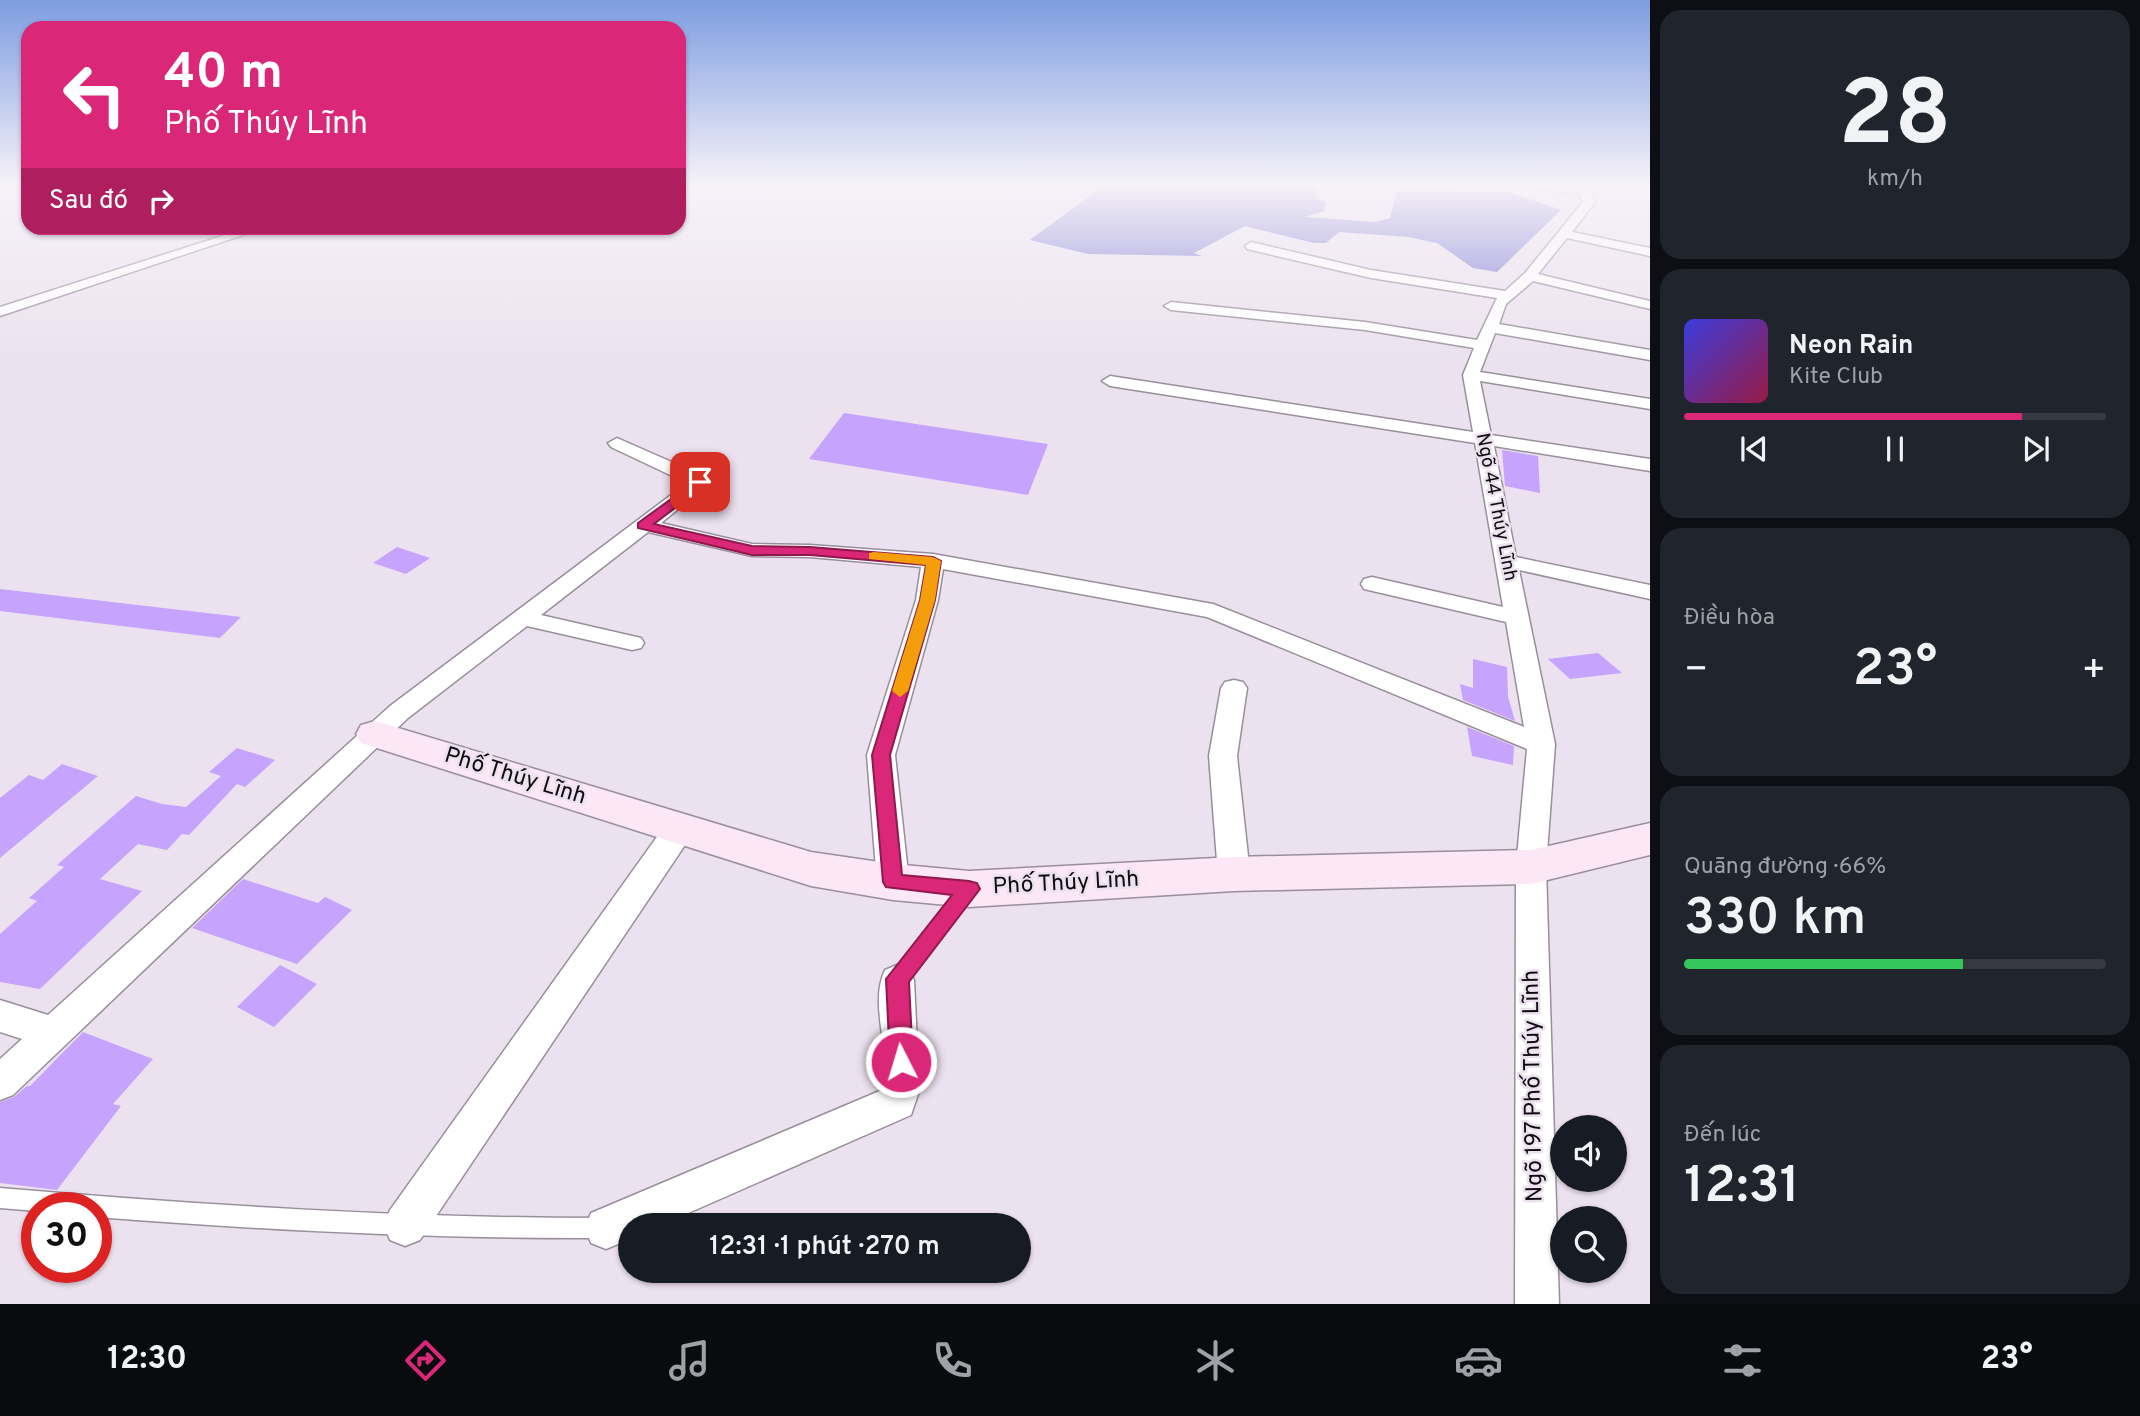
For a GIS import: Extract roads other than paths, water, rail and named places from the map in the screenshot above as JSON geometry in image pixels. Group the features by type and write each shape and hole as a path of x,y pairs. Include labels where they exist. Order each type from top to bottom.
{"street":[{"path":"0,312 200,247"},
{"path":"1255,247 1371,274 1506,295"},
{"path":"1554,247 1530,276 1506,295 1485,336 1471,375 1650,404"},
{"path":"1530,276 1650,305"},
{"path":"0,304 16,307"},
{"path":"1171,306 1485,336 1650,355"},
{"name":"Ngõ 44 Thúy Lĩnh","path":"1471,375 1541,744 1531,867"},
{"path":"1110,381 1650,465"},
{"path":"0,1083 399,712 709,475 617,443"},
{"path":"643,526 752,550 810,551 933,561 1213,611 1375,680 1541,744"},
{"path":"893,882 881,755 927,600 933,561"},
{"path":"1506,561 1650,592"},
{"path":"1373,584 1517,617"},
{"path":"522,618 632,643"},
{"path":"1234,688 1223,756 1234,874"},
{"name":"Phố Thúy Lĩnh","path":"375,734 811,869 893,882 969,889 1234,874 1531,867 1650,839"},
{"path":"405,1225 680,828"},
{"name":"Ngõ 197 Phố Thúy Lĩnh","path":"1531,867 1537,1304"},
{"path":"606,1228 898,1102 904,1080 899,1043 897,979"},
{"path":"0,1016 54,1032"}],"lane":[{"path":"897,979 969,889"},
{"path":"0,1198 197,1216 499,1230 606,1228"}]}
